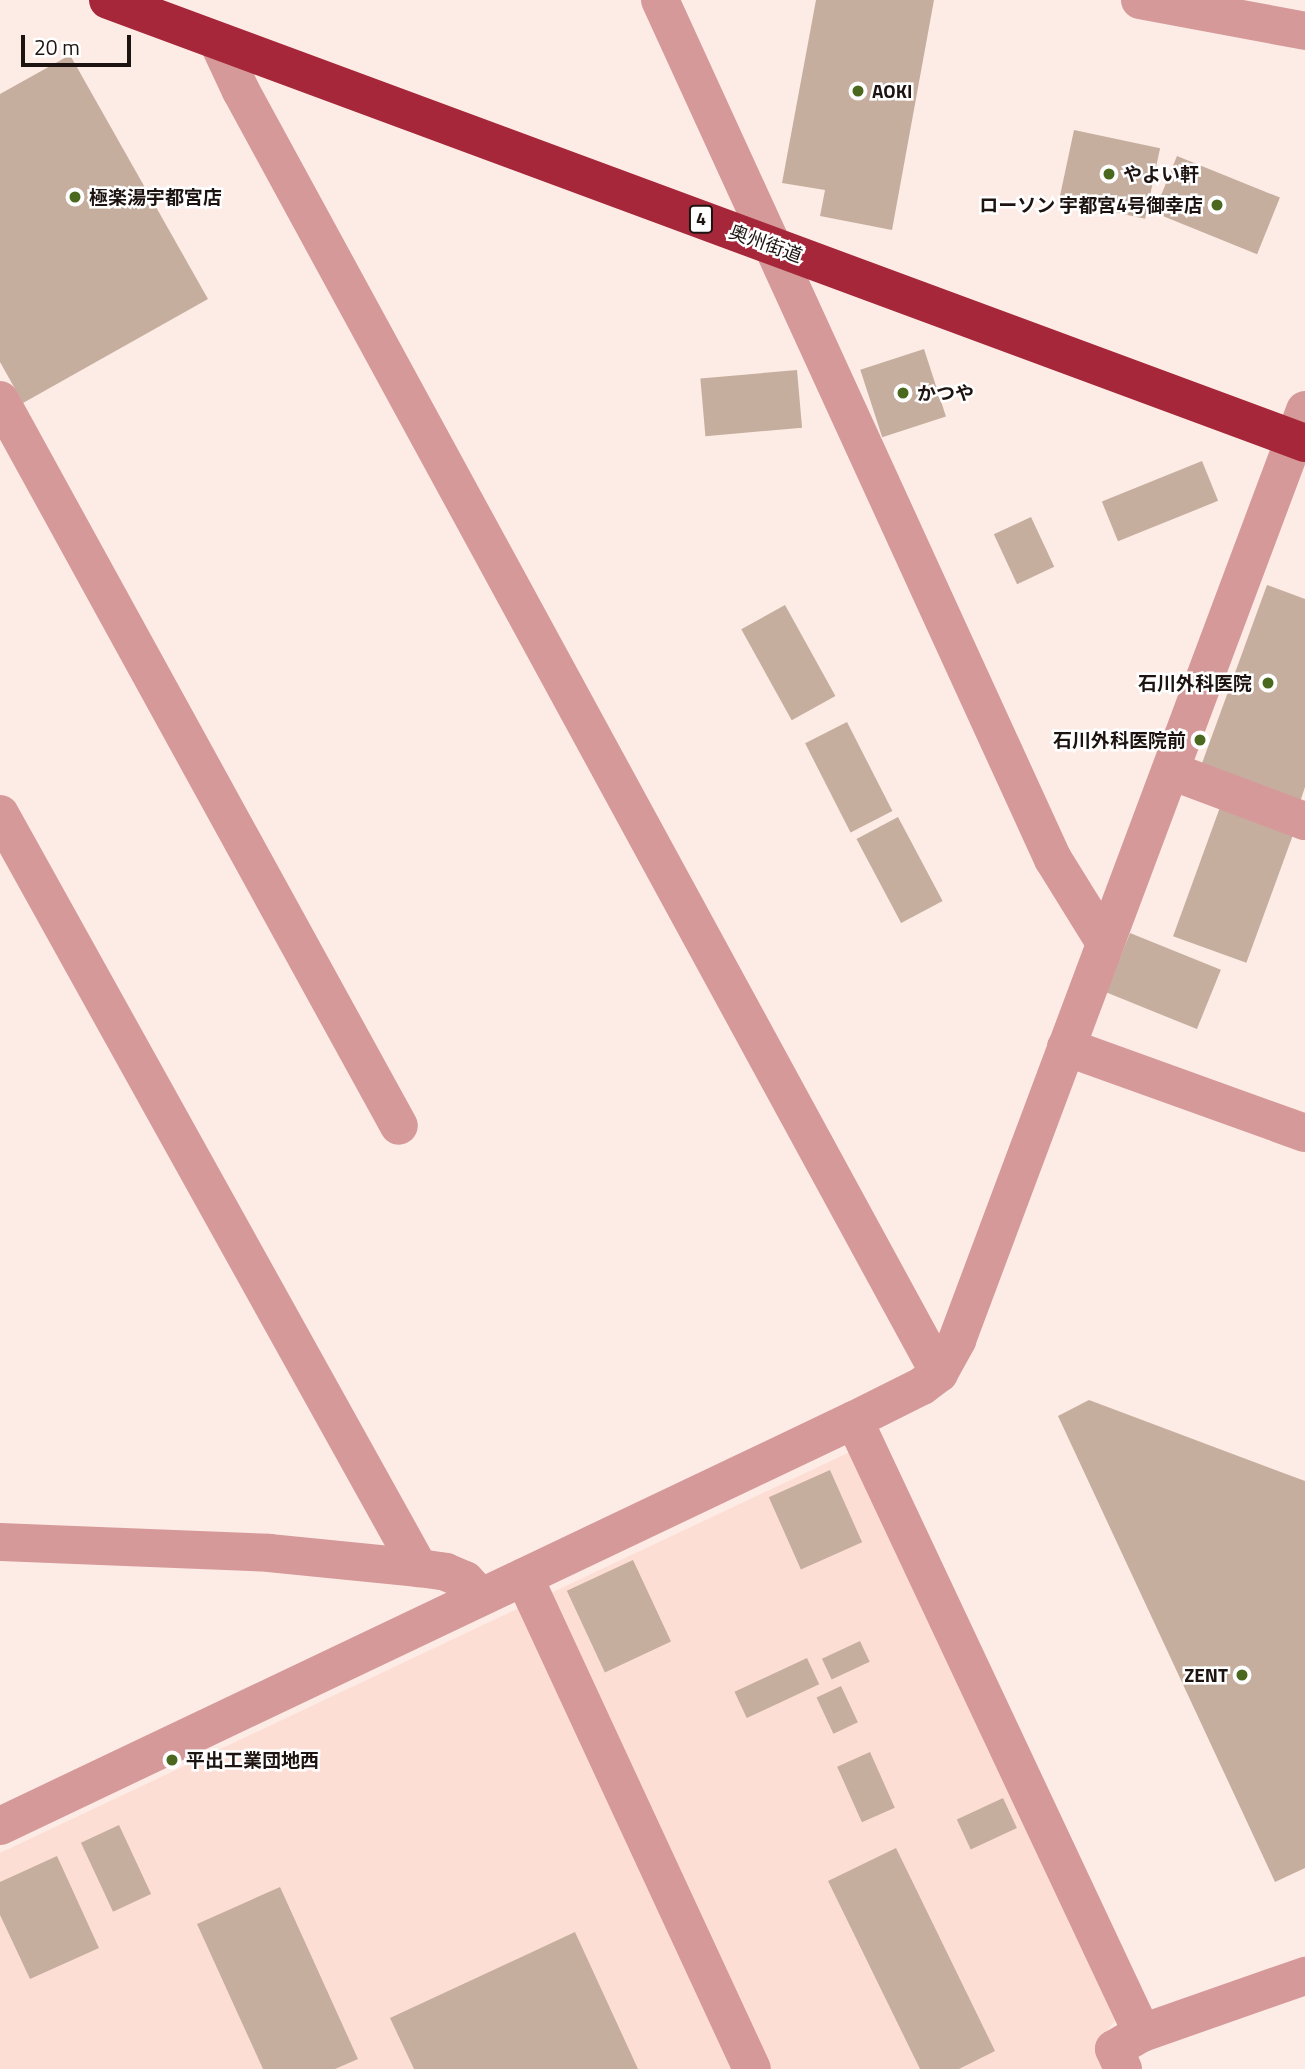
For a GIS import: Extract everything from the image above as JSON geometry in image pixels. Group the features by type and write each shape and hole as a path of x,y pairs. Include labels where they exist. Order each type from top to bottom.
{"highway":[{"name":"奥州街道","path":"108,0 772,246 1301,431"}],"street":[{"path":"660,0 1053,859 1105,943"},
{"path":"1140,0 1305,32"},
{"path":"218,41 241,91 939,1373"},
{"path":"0,401 399,1126"},
{"path":"0,1826 854,1420 922,1386 939,1373 957,1340 1301,431"},
{"path":"1171,771 1305,821"},
{"path":"0,814 419,1568"},
{"path":"1066,1047 1305,1133"},
{"path":"854,1420 1142,2033"},
{"path":"0,1542 270,1553 419,1568 446,1572 465,1580 481,1597"},
{"path":"524,1577 752,2069"},
{"path":"1124,2069 1114,2049 1142,2033 1305,1976"}],"shaded area":[{"path":"854,1450 1115,2020 1098,2046 1109,2069 0,2069 0,1853"}],"building":[{"name":"AOKI","path":"816,0 934,0 892,230 820,216 825,190 782,183"},
{"name":"極楽湯宇都宮店","path":"70,55 208,299 23,403 0,362 0,94"},
{"name":"やよい軒","path":"1074,130 1160,148 1145,219 1059,200"},
{"name":"ローソン 宇都宮4号御幸店","path":"1177,156 1280,198 1257,254 1154,213"},
{"name":"かつや","path":"924,349 946,417 882,437 860,370"},
{"path":"797,370 802,428 705,436 700,378"},
{"path":"1202,461 1218,501 1118,541 1102,501"},
{"path":"1031,517 1054,567 1017,584 994,534"},
{"name":"石川外科医院","path":"1267,585 1305,599 1305,787 1300,802 1201,766"},
{"path":"785,605 835,696 792,720 741,629"},
{"path":"847,722 892,811 851,832 805,743"},
{"path":"1223,799 1296,826 1246,963 1173,936"},
{"path":"898,817 943,901 901,923 857,839"},
{"path":"1130,933 1221,970 1197,1029 1106,992"},
{"name":"ZENT","path":"1089,1400 1305,1481 1305,1868 1275,1882 1058,1416"},
{"path":"830,1470 862,1542 801,1569 769,1497"},
{"path":"633,1560 671,1642 605,1672 567,1591"},
{"path":"860,1641 870,1662 832,1680 822,1659"},
{"path":"807,1658 819,1684 747,1718 734,1692"},
{"path":"841,1686 858,1722 833,1734 817,1697"},
{"path":"870,1752 895,1808 862,1822 837,1767"},
{"path":"1003,1798 1017,1828 971,1849 957,1820"},
{"path":"119,1825 151,1894 113,1912 81,1843"},
{"path":"896,1848 995,2051 959,2069 920,2069 828,1881"},
{"path":"57,1856 99,1948 30,1979 0,1915 0,1882"},
{"path":"280,1887 358,2059 335,2069 263,2069 197,1924"},
{"path":"575,1932 638,2069 414,2069 390,2018"}],"place":[{"name":"AOKI","path":"858,91"},
{"name":"やよい軒","path":"1109,174"},
{"name":"極楽湯宇都宮店","path":"75,197"},
{"name":"ローソン 宇都宮4号御幸店","path":"1217,205"},
{"name":"かつや","path":"903,393"},
{"name":"石川外科医院","path":"1268,683"},
{"name":"石川外科医院前","path":"1200,740"},
{"name":"ZENT","path":"1242,1675"},
{"name":"平出工業団地西","path":"172,1760"}]}
